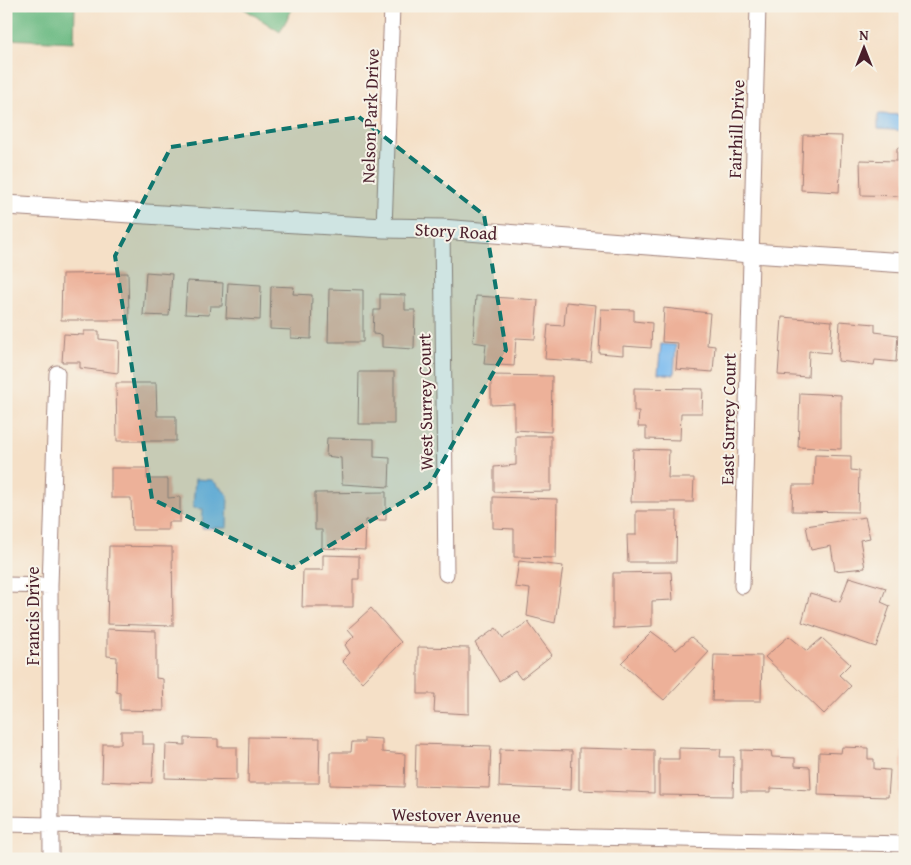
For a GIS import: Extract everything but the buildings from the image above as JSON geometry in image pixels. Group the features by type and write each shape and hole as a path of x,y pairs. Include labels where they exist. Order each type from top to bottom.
{"street":[{"name":"Nelson Park Drive","path":"384,228 392,6"},
{"name":"Fairhill Drive","path":"751,253 758,6"},
{"name":"Story Road","path":"6,205 384,228 442,229 905,263"},
{"name":"West Surrey Court","path":"442,229 446,574"},
{"name":"East Surrey Court","path":"742,586 751,253"},
{"name":"Francis Drive","path":"51,859 50,586 57,373"},
{"path":"6,585 50,586"},
{"name":"Westover Avenue","path":"6,824 905,844"}],"highlighted area":[{"path":"359,117 484,215 506,350 429,486 292,568 152,499 115,256 171,147"}],"green space":[{"path":"6,6 75,6 74,42 6,39"},
{"path":"240,6 294,6 280,32"}],"water":[{"path":"878,114 905,115 905,131 878,129"},
{"path":"661,344 676,345 674,375 658,373"},
{"path":"195,479 212,480 228,495 227,528 202,528 203,509 193,508"}]}
